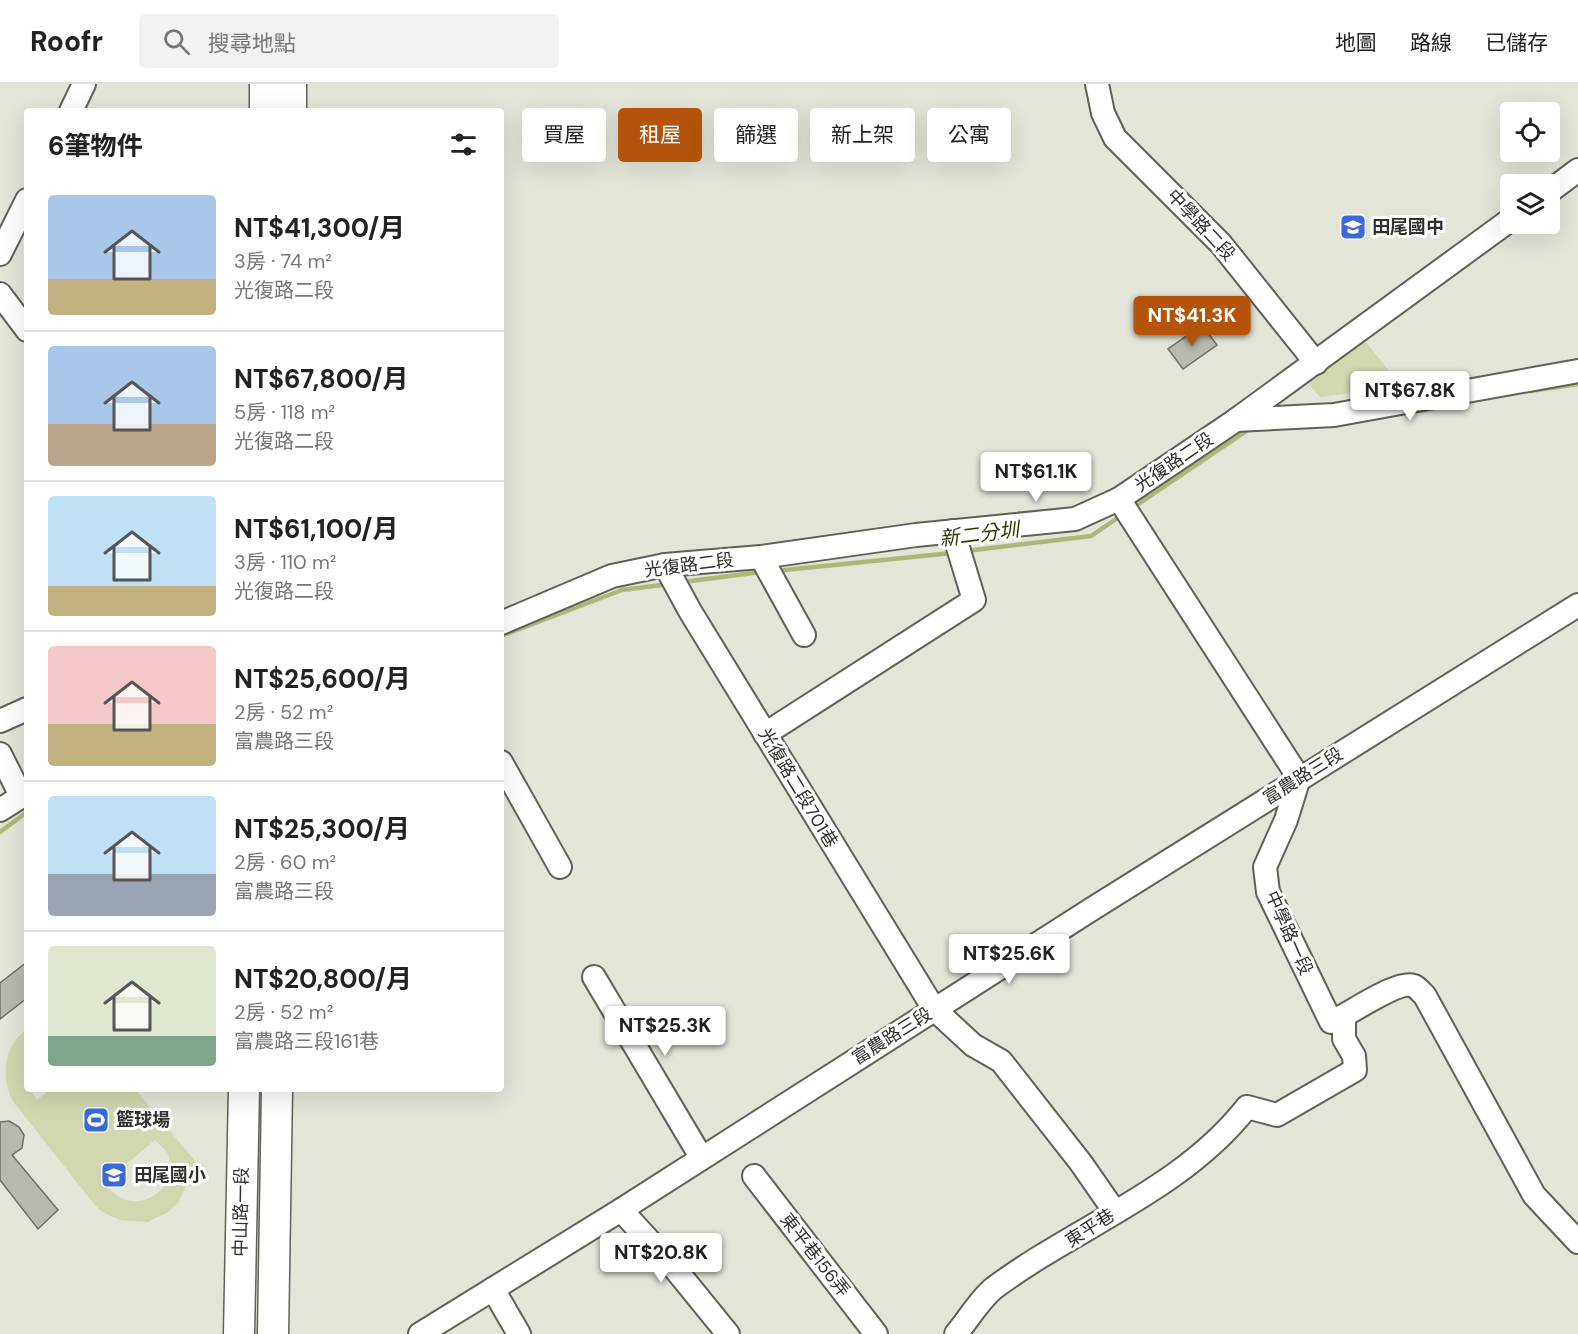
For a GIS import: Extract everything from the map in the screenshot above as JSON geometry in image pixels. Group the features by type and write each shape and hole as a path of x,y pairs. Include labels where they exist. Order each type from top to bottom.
{"main road":[{"path":"265,84 266,108"},
{"path":"291,84 291,108"},
{"name":"中山路一段","path":"238,1334 244,1092"},
{"name":"中山路一段","path":"273,1334 277,1092"}],"street":[{"path":"72,108 84,84"},
{"name":"中學路二段","path":"1097,84 1103,113 1115,138 1221,244 1316,363"},
{"path":"1560,184 1578,170"},
{"path":"0,254 24,206"},
{"name":"光復路二段","path":"504,622 612,576 665,565 762,557 953,531 1075,519 1119,499 1236,420 1500,227"},
{"path":"0,294 24,326"},
{"path":"1236,420 1334,415 1578,370"},
{"path":"1119,499 1299,778"},
{"path":"765,734 974,600 953,531"},
{"path":"762,557 804,635"},
{"name":"光復路二段701巷","path":"665,565 690,612 934,1009 973,1045 1001,1061 1115,1212"},
{"name":"富農路三段","path":"420,1334 621,1210 1299,778 1578,605"},
{"path":"0,721 24,710"},
{"path":"0,754 24,795 0,810"},
{"path":"504,767 560,867"},
{"name":"中學路一段","path":"1299,778 1286,820 1265,867 1268,892 1331,1022 1344,1017"},
{"path":"594,977 701,1157"},
{"path":"1344,1017 1369,1001 1406,986 1414,986 1425,996 1534,1195 1578,1242"},
{"name":"東平巷","path":"956,1334 993,1289 1174,1176 1230,1128 1247,1107 1277,1115 1355,1070 1354,1056 1344,1039 1344,1017"},
{"name":"東平巷156弄","path":"754,1176 876,1334"},
{"path":"621,1210 676,1270 728,1334"},
{"path":"493,1289 519,1334"}],"green space":[{"path":"1365,341 1402,387 1320,397 1304,378"},
{"path":"24,1032 24,1092 32,1092 37,1100 47,1092 138,1092 201,1168 191,1174 178,1203 168,1212 148,1222 120,1220 102,1212 12,1100 6,1080 6,1062 13,1044","holes":["155,1140 168,1154 170,1167 168,1179 161,1190 152,1197 140,1201 128,1200 116,1195 104,1183"]}],"building":[{"path":"1202,325 1217,345 1183,369 1168,349"},
{"path":"24,964 24,1000 0,1019 0,983"},
{"path":"9,1121 19,1127 24,1135 22,1148 12,1155 58,1210 38,1229 0,1180 0,1122"}],"waterway":[{"name":"新二分圳","path":"1530,391 1578,384"},
{"name":"新二分圳","path":"1134,507 1248,430"},
{"name":"新二分圳","path":"966,551 1091,536 1122,515"},
{"name":"新二分圳","path":"775,571 952,553"},
{"name":"新二分圳","path":"683,582 761,572"},
{"name":"新二分圳","path":"504,635 622,590 669,584"},
{"name":"新二分圳","path":"0,832 24,814"}],"place":[{"name":"田尾國中","path":"1353,227"},
{"name":"籃球場","path":"96,1120"},
{"name":"田尾國小","path":"114,1175"}]}
